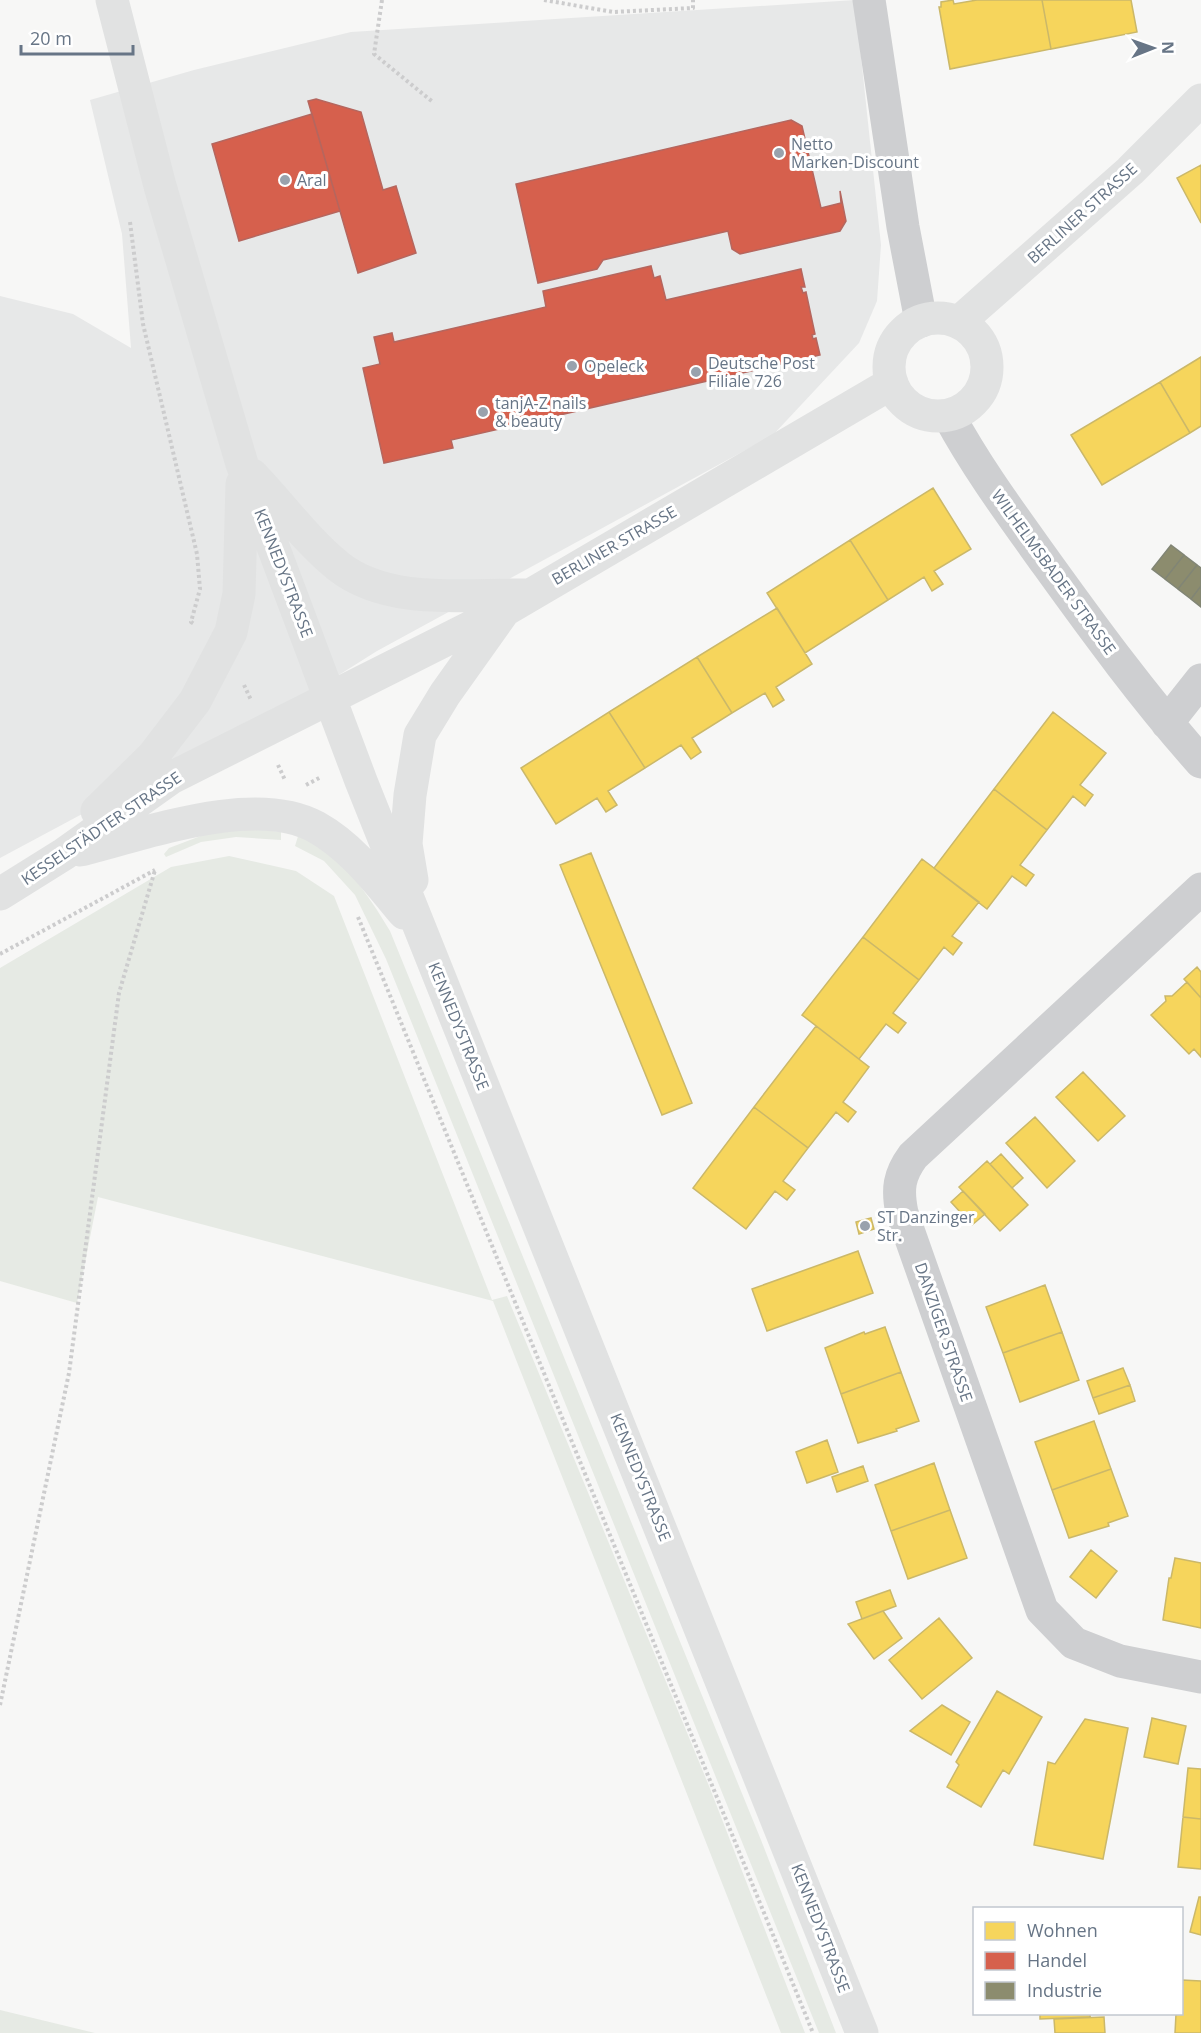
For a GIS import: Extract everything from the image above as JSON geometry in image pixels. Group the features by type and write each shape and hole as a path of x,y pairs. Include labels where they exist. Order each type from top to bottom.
{"main road":[{"name":"KENNEDYSTRASSE","path":"112,0 160,186 242,464 353,761 862,2033"},
{"name":"BERLINER STRASSE","path":"959,322 1130,171 1201,100"},
{"path":"933,317 959,322 972,331 987,359 987,375 982,390 964,410 949,416 937,417 911,408 899,397 892,383 889,358 894,346 909,326 921,321 933,317"},
{"name":"BERLINER STRASSE","path":"331,698 516,602 892,383"},
{"path":"242,464 318,547 339,566 369,584 442,596 516,602"},
{"path":"32,874 153,756 195,701 223,649 231,632 239,594 242,464"},
{"path":"421,932 406,844 410,795 420,735 516,602"},
{"name":"KESSELSTÄDTER STRASSE","path":"0,894 64,854 171,778 331,698"},
{"path":"64,854 205,820 255,812 292,817 316,827 341,844 421,932"}],"street":[{"path":"869,0 901,215 921,321"},
{"name":"WILHELMSBADER STRASSE","path":"949,416 972,460 1096,633 1201,762"},
{"path":"1167,723 1201,680"},
{"name":"DANZIGER STRASSE","path":"1201,889 913,1156 902,1171 898,1192 902,1213 1041,1610 1074,1643 1120,1661 1201,1677"}],"path":[{"path":"382,0 374,54 434,103"},
{"path":"544,0 614,12 693,8 693,0"},
{"path":"130,220 143,324 197,554 200,589 192,622 223,649 235,666 265,731 290,794 292,817"},
{"path":"0,954 166,865"},
{"path":"0,1705 69,1373 119,993 155,869"},
{"path":"356,911 813,2033"}],"shaded area":[{"path":"855,0 881,245 877,301 859,343 773,435 377,651 323,685 0,858 0,296 73,314 131,348 122,234 90,100 194,70 351,32"},
{"path":"227,826 281,832 281,840 236,837 201,842 166,857 164,854 169,848"},
{"path":"299,833 313,840 339,862 373,903 390,931 761,1840 836,2033 819,2033 386,959 355,895 324,861 295,846"},
{"path":"229,856 296,871 334,896 492,1300 507,1296 709,1786 805,2033 781,2033 493,1301 98,1197 77,1303 0,1281 0,968 171,867"},
{"path":"0,2010 95,2033 0,2033"}],"building: Wohnen":[{"path":"953,0 954,4 977,0 1042,0 1051,49 950,69 939,7 941,7 941,2"},
{"path":"1042,0 1131,0 1137,32 1051,49"},
{"path":"1201,165 1201,223 1177,178"},
{"path":"1201,357 1201,426 1190,433 1160,382"},
{"path":"1160,382 1190,433 1102,485 1071,435"},
{"path":"933,488 971,549 934,571 943,584 932,591 924,577 888,600 850,540"},
{"path":"850,540 888,600 805,653 767,593"},
{"path":"777,608 812,664 776,687 784,700 773,707 765,693 732,713 697,657"},
{"path":"697,657 732,713 692,738 701,752 691,759 681,745 645,768 609,712"},
{"path":"609,712 645,768 608,791 617,805 606,812 597,798 556,824 521,768"},
{"path":"1053,712 1106,753 1080,785 1093,795 1085,806 1073,796 1047,830 994,789"},
{"path":"994,789 1047,830 1020,865 1034,875 1026,886 1012,876 987,909 934,868"},
{"path":"591,853 692,1103 662,1115 560,865"},
{"path":"922,859 979,902 952,936 962,943 953,955 944,947 919,980 863,937"},
{"path":"863,937 919,980 893,1013 906,1023 898,1033 886,1024 859,1059 802,1015"},
{"path":"1197,967 1201,972 1201,998 1184,979"},
{"path":"1187,982 1201,998 1201,1057 1194,1049 1189,1054 1151,1015 1166,1001 1165,996 1172,996"},
{"path":"816,1026 869,1067 843,1102 856,1112 848,1122 836,1112 808,1148 754,1107"},
{"path":"1083,1072 1125,1116 1098,1141 1056,1097"},
{"path":"754,1107 808,1148 783,1181 795,1190 787,1200 775,1191 746,1229 693,1188"},
{"path":"1035,1117 1075,1161 1047,1188 1006,1143"},
{"path":"1001,1154 1023,1178 1012,1188 990,1164"},
{"path":"987,1161 1028,1205 1000,1231 959,1187"},
{"path":"963,1191 985,1214 972,1225 951,1202"},
{"name":"ST Danzinger Str.","path":"871,1218 874,1229 859,1234 856,1222"},
{"path":"858,1251 873,1293 767,1331 752,1289"},
{"path":"1045,1285 1062,1332 1003,1353 986,1307"},
{"path":"885,1327 901,1372 841,1394 825,1348 864,1332 865,1334"},
{"path":"1062,1332 1079,1380 1020,1402 1003,1353"},
{"path":"1123,1368 1130,1385 1093,1398 1087,1381"},
{"path":"901,1372 919,1421 896,1429 897,1431 858,1443 841,1394"},
{"path":"1130,1385 1135,1401 1099,1414 1093,1398"},
{"path":"1094,1421 1111,1469 1052,1490 1035,1442"},
{"path":"827,1440 838,1472 807,1483 796,1452"},
{"path":"934,1463 950,1510 891,1531 875,1485"},
{"path":"863,1466 868,1481 837,1492 832,1477"},
{"path":"1111,1469 1128,1516 1108,1523 1109,1526 1069,1538 1052,1490"},
{"path":"950,1510 967,1558 908,1579 891,1531"},
{"path":"1091,1550 1117,1571 1096,1598 1070,1577"},
{"path":"1175,1558 1201,1563 1201,1628 1163,1620 1169,1578 1171,1578"},
{"path":"890,1590 896,1606 862,1619 856,1602"},
{"path":"883,1611 902,1638 874,1659 848,1624"},
{"path":"939,1618 972,1658 922,1699 889,1660"},
{"path":"997,1691 1042,1717 1009,1774 1003,1770 981,1807 947,1787 959,1765 956,1762"},
{"path":"942,1705 970,1722 951,1755 910,1731"},
{"path":"1152,1718 1186,1726 1178,1764 1144,1757"},
{"path":"1085,1719 1128,1728 1103,1859 1034,1845 1048,1762 1055,1764"},
{"path":"1188,1768 1201,1769 1201,1819 1183,1817"},
{"path":"1183,1817 1201,1819 1201,1869 1178,1867"},
{"path":"1199,1897 1201,1897 1201,1935 1190,1932"},
{"path":"1183,1980 1201,1981 1201,2033 1175,2033 1176,2015 1183,2015"},
{"path":"1040,2015 1090,2015 1090,2017 1040,2019"},
{"path":"1104,2017 1105,2033 1055,2033 1054,2019"}],"building: Handel":[{"path":"316,99 361,112 383,190 396,186 416,253 358,273 308,101"},
{"path":"312,114 340,211 239,241 212,144"},
{"path":"791,120 802,126 821,208 841,203 840,191 846,221 840,231 740,254 732,249 728,231 603,260 597,269 538,283 516,184"},
{"name":"Opeleck","path":"651,266 654,278 660,276 666,300 801,269 805,287 801,287 803,293 806,292 815,334 812,335 813,339 816,338 820,355 451,440 453,448 384,463 363,368 380,364 374,337 392,333 394,342 546,307 543,291"}],"building: Industrie":[{"path":"1171,545 1184,555 1165,579 1152,569"},
{"path":"1184,555 1197,565 1178,589 1165,579"},
{"path":"1197,565 1201,568 1201,586 1191,599 1178,589"},
{"path":"1201,586 1201,607 1191,599"}],"place":[{"name":"Netto Marken-Discount","path":"779,153"},
{"name":"Aral","path":"285,180"},
{"name":"Opeleck","path":"572,366"},
{"name":"Deutsche Post Filiale 726","path":"696,372"},
{"name":"tanjA-Z nails & beauty","path":"483,412"},
{"name":"ST Danzinger Str.","path":"865,1226"}]}
